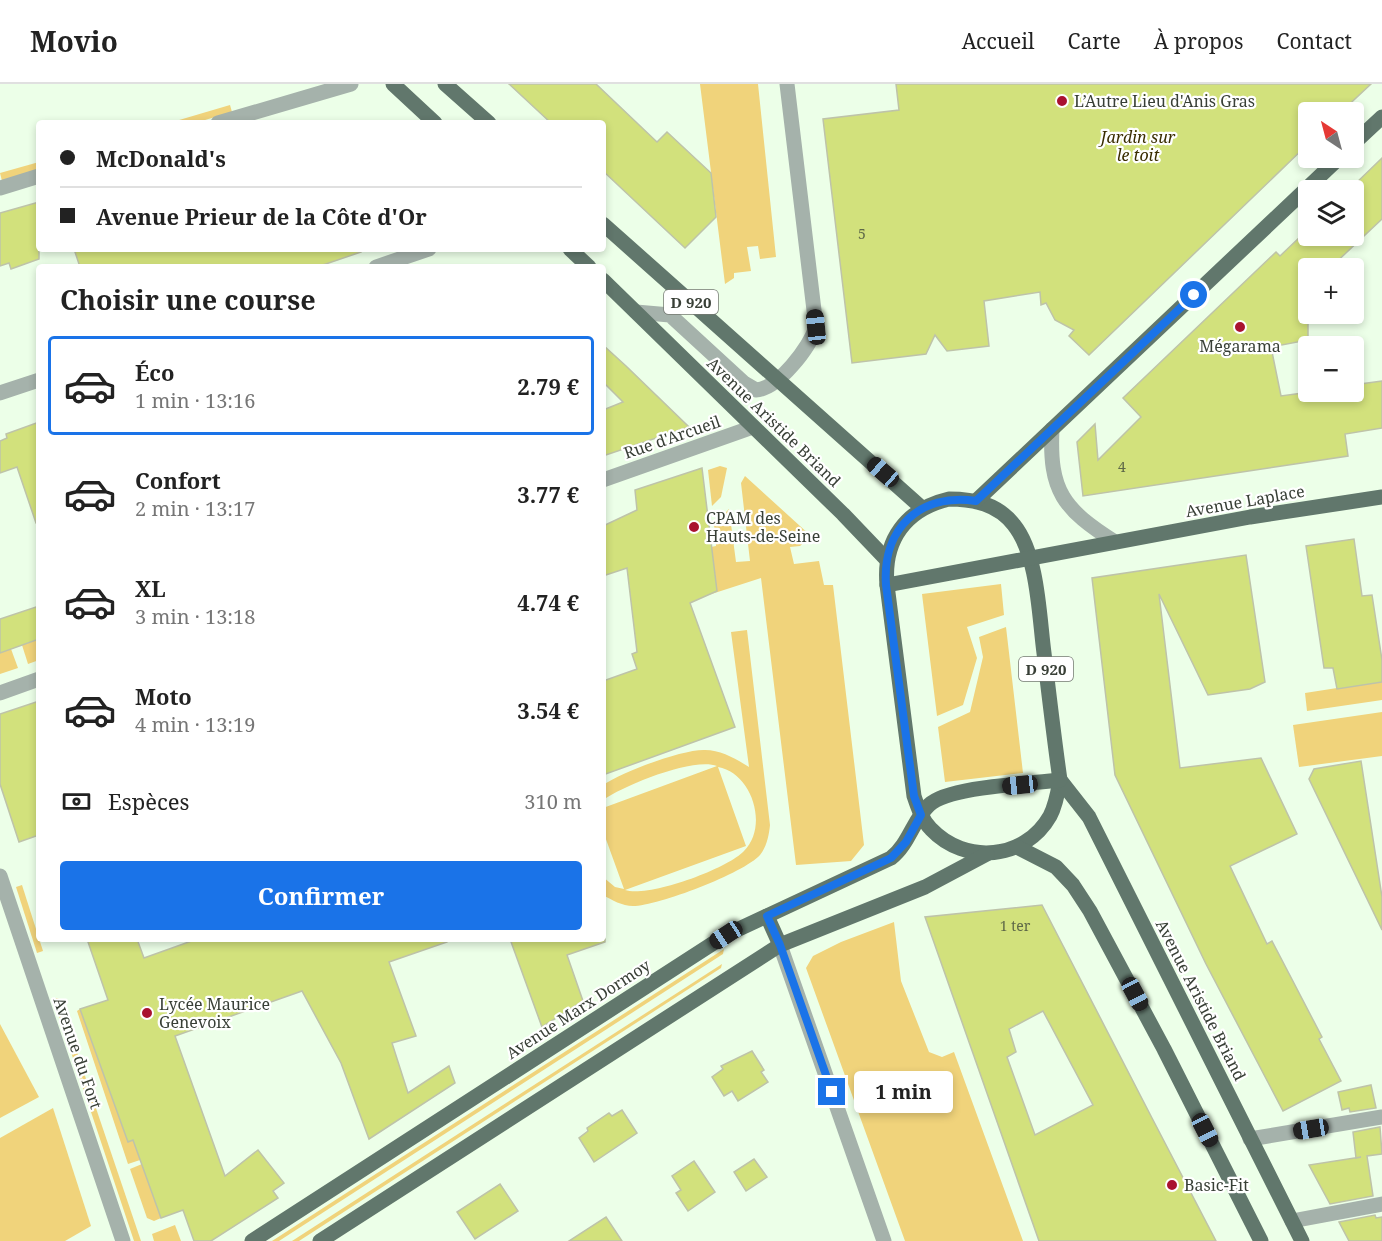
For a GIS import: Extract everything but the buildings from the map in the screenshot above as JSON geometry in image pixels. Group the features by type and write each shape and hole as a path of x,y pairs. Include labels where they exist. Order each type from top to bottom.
{"main road":[{"path":"393,84 432,120"},
{"path":"445,84 486,120"},
{"path":"1364,134 1382,117"},
{"path":"976,501 1328,168"},
{"name":"Avenue Aristide Briand","path":"606,227 922,508"},
{"path":"573,252 586,264"},
{"name":"Avenue Aristide Briand","path":"606,283 886,559"},
{"name":"Avenue Laplace","path":"886,585 1115,542 1382,497"},
{"name":"D 920","path":"949,499 976,501 1007,517 1022,536 1029,558 1060,780 1056,802 1050,816 1031,838 1017,847 987,854 965,851 948,843 930,829 921,815 914,796 886,585 886,559 902,525 922,508 949,499"},
{"path":"921,815 928,806 948,794 1060,780"},
{"name":"Avenue Aristide Briand","path":"1060,780 1089,817 1302,1241"},
{"name":"Avenue Marx Dormoy","path":"252,1241 726,935 891,858 906,842 921,815"},
{"path":"1017,847 1056,867 1090,910 1261,1241"},
{"path":"320,1241 780,945 925,887 987,854"},
{"path":"767,916 780,945"}],"street":[{"path":"228,120 351,84"},
{"path":"777,380 808,344 816,327 787,84"},
{"path":"0,188 36,177"},
{"path":"385,264 420,252"},
{"name":"Avenue Aristide Briand","path":"636,312 670,315 752,389 765,390 777,380"},
{"path":"0,393 36,381"},
{"name":"Rue d'Arcueil","path":"606,479 753,427"},
{"path":"1052,429 1054,480 1061,495 1083,520 1115,542"},
{"path":"0,693 36,680"},
{"name":"Avenue du Fort","path":"0,876 123,1241"},
{"path":"780,945 884,1241"},
{"path":"1250,1138 1382,1117"},
{"path":"1292,1221 1382,1204"}],"shaded area":[{"path":"700,84 758,84 776,257 760,259 758,246 747,247 751,271 734,273 734,278 725,284"},
{"path":"230,105 232,112 205,120 179,120"},
{"path":"36,163 36,171 2,181 0,173"},
{"path":"720,466 727,468 721,497 712,506 708,470"},
{"path":"745,476 811,536 800,546 790,547 794,564 819,561 824,585 833,585 864,845 851,861 796,865 761,578 693,600 711,547 716,546 714,524 729,509 736,562 750,561 741,483"},
{"path":"1001,584 1004,615 967,627 977,658 963,705 937,716 922,594"},
{"path":"1006,627 1023,773 945,782 938,727 970,712 983,657 979,637"},
{"path":"747,630 770,825 766,844 760,855 737,871 680,895 633,906 606,896 606,880 615,887 624,889 606,839 606,807 717,766 692,765 676,769 642,780 606,798 606,783 653,762 695,751 723,753 749,767 731,632","holes":["718,767 730,771 748,790 756,815 755,828 744,851 721,866 687,880 651,890 625,890 746,846"]},
{"path":"36,640 36,661 28,664 22,645"},
{"path":"11,649 18,668 0,674 0,652"},
{"path":"1382,681 1382,700 1307,711 1305,693"},
{"path":"1382,712 1382,756 1299,767 1293,725"},
{"path":"22,885 36,929 36,942 40,942 43,951 37,953 16,887"},
{"path":"894,922 901,981 929,1052 942,1057 954,1052 1023,1241 905,1241 806,968 813,956 841,942"},
{"path":"724,949 723,954 279,1241 272,1241"},
{"path":"722,964 721,968 299,1241 292,1241"},
{"path":"56,998 59,999 141,1241 134,1241 54,1001"},
{"path":"80,1009 128,1142 133,1140 140,1160 128,1164 77,1011"},
{"path":"0,1024 39,1097 0,1118"},
{"path":"53,1108 91,1226 65,1241 0,1241 0,1138"},
{"path":"142,1164 161,1218 154,1221 147,1218 130,1169"},
{"path":"175,1225 181,1241 154,1241 152,1234"}],"place":[{"name":"L’Autre Lieu d'Anis Gras","path":"1062,101"},
{"name":"Mégarama","path":"1240,327"},
{"name":"CPAM des Hauts-de-Seine","path":"694,527"},
{"name":"Lycée Maurice Genevoix","path":"147,1013"},
{"name":"Basic-Fit","path":"1172,1185"}],"route":[{"path":"832,1092 780,945 767,916 891,858 906,842 921,815 914,796 886,585 885,568 890,546 902,525 922,508 949,499 976,501 1194,295"}],"park label":[{"name":"Jardin sur le toit","path":"1138,146"}]}
